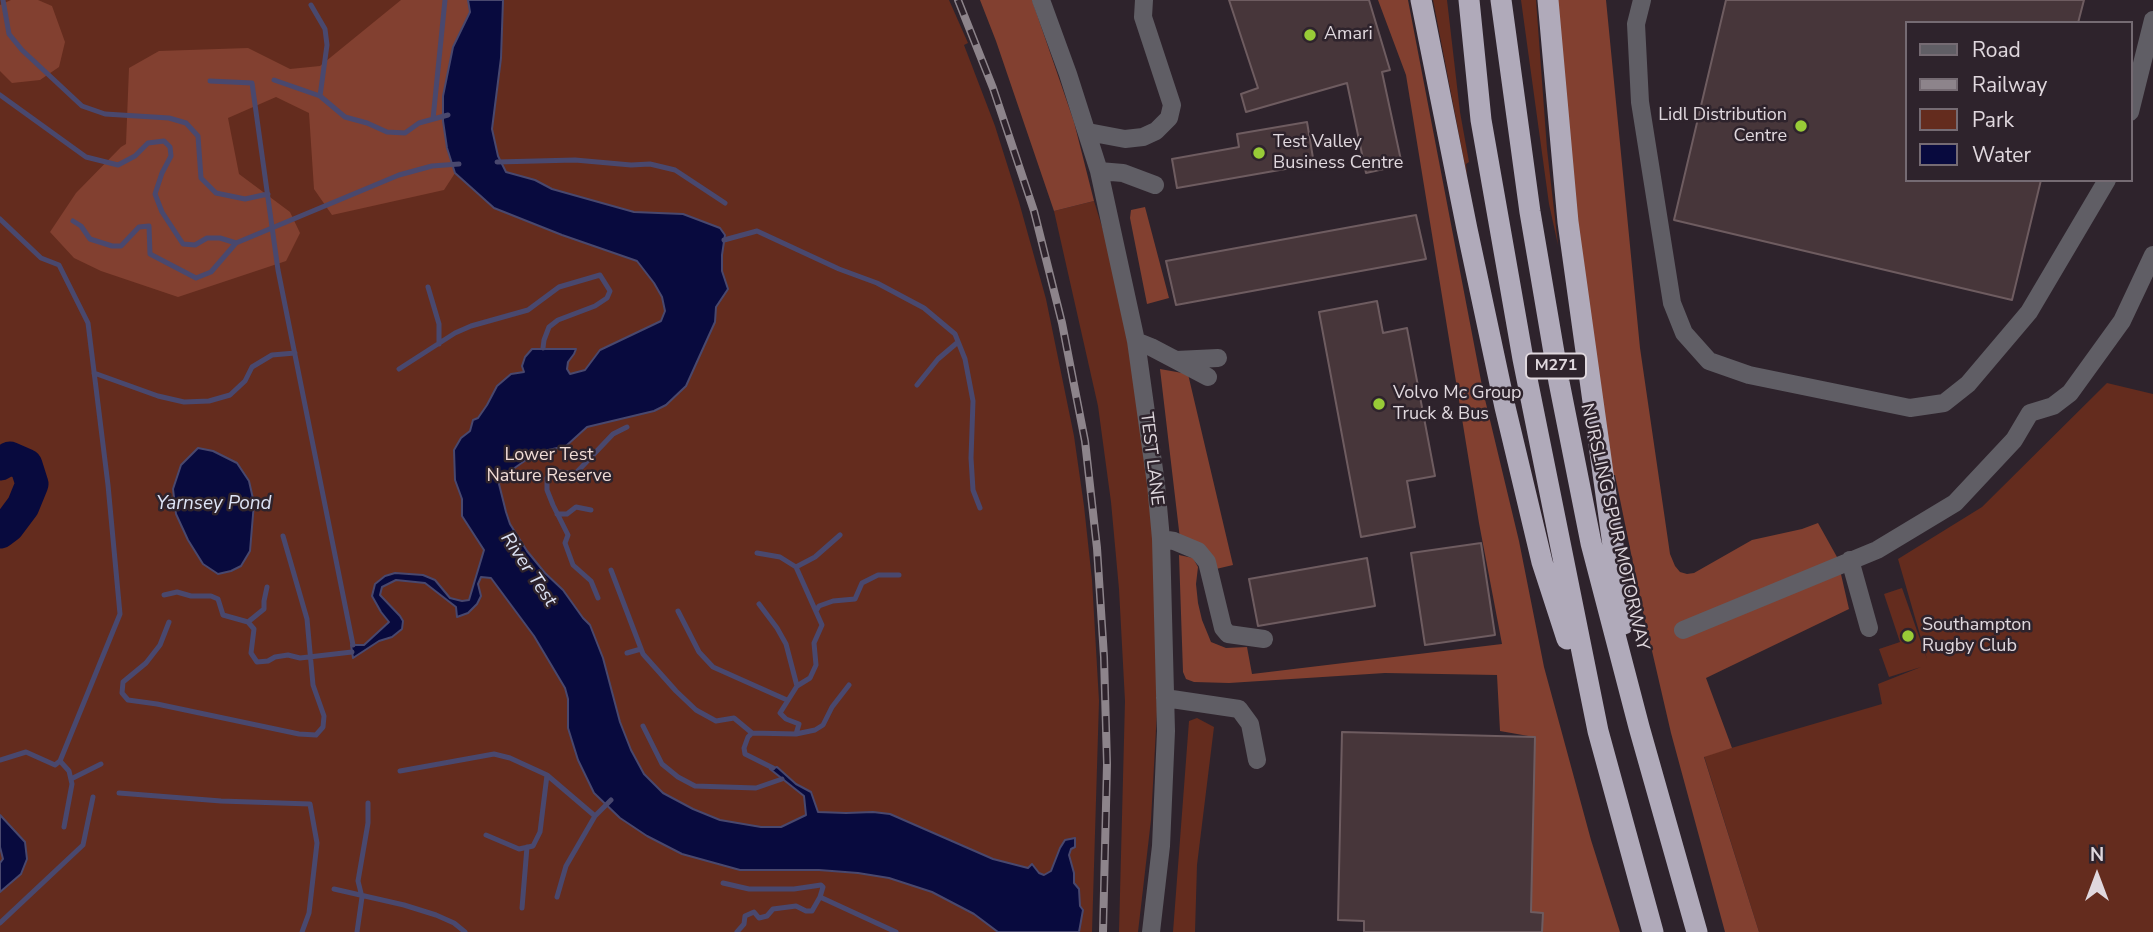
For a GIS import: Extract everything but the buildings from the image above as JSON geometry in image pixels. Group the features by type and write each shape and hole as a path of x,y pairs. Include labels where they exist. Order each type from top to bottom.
{"highway":[{"name":"M271","path":"1421,0 1472,257 1542,562 1598,731 1653,932"},
{"name":"M271","path":"1469,0 1481,120 1516,319 1598,731"},
{"name":"NURSLING SPUR MOTORWAY","path":"1501,0 1530,212 1559,382 1591,543 1697,932"},
{"name":"M271","path":"1548,0 1568,222 1639,727"}],"street":[{"name":"TEST LANE","path":"1041,0 1088,132 1098,171 1136,341 1156,484 1161,539 1166,731 1161,846 1151,932"},
{"path":"1088,132 1125,139 1143,136 1156,131 1169,118 1172,104 1143,17 1144,0"},
{"path":"1642,0 1636,24 1640,102 1672,303 1684,333 1709,361 1749,375 1910,408 1944,403 1968,384 2029,312 2105,182"},
{"path":"2132,104 2153,20"},
{"path":"1098,171 1123,173 1155,185"},
{"path":"1683,630 1877,550 1955,503 2014,440 2030,413 2053,406 2070,393 2147,282 2153,255"},
{"path":"1136,341 1208,377"},
{"path":"1173,360 1219,358"},
{"path":"1161,539 1174,541 1198,551 1207,562 1223,628 1227,634 1264,639"},
{"path":"1850,560 1869,628"},
{"path":"1165,698 1239,709 1250,724 1257,760"}],"green space":[{"name":"Lower Test Nature Reserve","path":"0,0 949,0 968,43 964,45 995,126 1019,202 1046,299 1074,436 1092,580 1099,701 1092,932 0,932"},
{"path":"1433,0 1447,0 1460,112 1469,162 1466,164 1467,176"},
{"path":"1521,0 1536,0 1547,149 1558,245 1549,204"},
{"path":"1094,201 1115,269 1134,362 1154,531 1157,711 1151,820 1138,932 1119,932 1125,701 1111,502 1098,406 1054,211"},
{"path":"2107,383 2153,394 2153,932 1759,932 1704,756 1882,704 1878,684 1921,667 1889,677 1879,649 1900,642 1884,594 1902,588 1927,659 1898,559 1982,507"},
{"path":"1197,718 1214,727 1197,865 1195,932 1173,932 1189,721"}],"shaded area":[{"path":"11,0 38,0 52,6 65,42 59,67 40,80 12,83 0,71 0,5"},
{"path":"401,0 468,0 470,12 453,47 443,96 447,148 455,173 444,190 332,215 314,189 309,113 276,97 228,118 239,174 290,212 300,233 286,261 178,297 101,271 74,258 50,232 76,193 126,144 129,68 159,51 248,48 290,69 320,66"},
{"path":"980,0 1032,0 1074,122 1094,201 1054,211"},
{"path":"1378,0 1408,0 1483,391 1519,541 1544,667 1591,840 1620,932 1542,932 1543,913 1531,912 1534,737 1500,731 1497,675 1385,673 1229,683 1194,682 1186,679 1183,672 1179,555 1193,558 1198,567 1198,603 1211,642 1226,648 1247,647 1252,674 1502,644 1479,523 1406,75"},
{"path":"1557,0 1606,0 1640,348 1670,554 1675,566 1680,572 1694,573 1752,540 1818,523 1837,557 1849,609 1706,678 1732,748 1704,757 1759,932 1725,932 1671,733 1615,475 1609,475 1588,333"},
{"path":"1145,207 1169,298 1147,304 1130,218 1131,210"},
{"path":"1160,369 1188,374 1233,565 1216,569 1180,539"}],"water":[{"name":"River Test","path":"468,0 503,0 501,58 492,129 498,156 506,172 535,180 552,189 634,212 683,214 720,228 725,235 722,271 728,289 716,307 715,322 686,386 666,405 654,411 587,427 566,446 535,453 532,460 526,460 500,478 499,484 510,524 527,551 563,590 590,625 603,658 620,722 644,774 663,793 720,820 761,827 781,827 806,815 804,796 770,769 777,767 796,784 811,792 818,812 890,814 993,859 1028,868 1032,864 1044,875 1051,871 1065,840 1075,838 1075,847 1069,855 1083,910 1079,932 998,932 974,914 932,892 889,878 819,870 740,870 682,854 647,836 620,818 594,793 578,760 568,728 568,699 565,688 534,636 491,578 481,577 478,584 481,596 477,604 468,613 457,617 456,607 425,583 396,580 382,587 380,595 400,616 403,621 402,629 353,658 351,645 364,645 389,622 372,596 375,584 385,576 395,573 423,575 435,580 450,598 469,600 484,550 462,516 462,499 455,480 454,450 461,438 470,431 473,420 478,418 497,386 511,374 524,372 522,366 525,357 532,349 576,349 567,369 570,374 585,370 600,350 661,321 665,311 662,297 637,261 494,208 455,173 447,148 443,96 453,47 470,12"},
{"name":"Yarnsey Pond","path":"198,448 213,451 237,463 249,481 254,503 250,551 241,566 218,574 203,564 176,514 173,489 181,465"},
{"path":"0,815 25,842 27,859 21,874 0,892 0,863 3,859 0,847"}],"waterway":[{"path":"3,0 9,34 22,50 82,106 105,114 169,118 186,123 198,136 201,178 216,193 245,199 268,194"},
{"path":"433,119 445,0"},
{"path":"311,5 325,29 327,45 320,96 345,117 387,132 405,133 419,123 448,115"},
{"path":"274,80 320,96"},
{"path":"210,81 252,83 278,270 353,645"},
{"path":"0,95 86,157 118,165 135,156 148,143 164,141 170,147 171,156 155,194 162,212 183,244 195,245 207,238 220,238 236,243 399,175 432,166 459,164"},
{"path":"497,162 575,160 650,164 675,170 725,203"},
{"path":"0,219 41,258 59,265 88,323 108,485 120,614 60,761"},
{"path":"73,221 81,226 90,239 112,246 121,246 139,227 149,226 150,254 196,278 211,272 236,243"},
{"path":"724,240 757,231 839,269 877,283 924,308 955,334 965,359 973,401 973,490 980,508"},
{"path":"399,369 455,333 528,310 559,287 600,275 610,291 607,298 595,306 558,320 549,327 543,348"},
{"path":"428,287 439,324 439,344"},
{"path":"917,385 938,359 958,342"},
{"path":"94,373 158,396 184,402 209,401 230,395 245,381 252,367 272,355 295,353"},
{"path":"598,598 591,581 573,565 565,543 568,535 547,490 547,478 552,471 575,474 613,434 627,427"},
{"path":"0,464 10,458 26,465 32,484 23,506 0,532"},
{"path":"557,514 567,514 576,507 591,510"},
{"path":"796,567 815,557 840,535"},
{"path":"169,622 160,645 146,663 123,682 122,693 128,700 299,734 316,735 323,727 324,716 313,685 307,619 283,536"},
{"path":"757,553 780,557 796,567 822,625 814,643 816,665 810,678 797,686 780,713 786,719 799,724 796,734 752,733 744,748 745,754 773,768"},
{"path":"611,570 643,654 696,710 716,721 734,718 752,733"},
{"path":"816,611 819,606 833,601 855,599 862,583 878,575 899,575"},
{"path":"248,622 264,609 267,587"},
{"path":"164,595 177,592 218,599 223,615 248,622 254,629 251,653 257,662 288,655 300,658 352,652"},
{"path":"759,604 786,644 797,686"},
{"path":"678,611 699,652 713,667 787,700"},
{"path":"627,653 641,649"},
{"path":"796,734 815,730 823,725 832,707 849,685"},
{"path":"643,726 662,764 695,786 756,788 782,779"},
{"path":"0,760 26,752 55,765 60,761"},
{"path":"400,771 494,754 510,758 547,775 595,816 611,800"},
{"path":"60,761 69,771 72,784 64,827"},
{"path":"71,779 101,764"},
{"path":"486,835 519,849 533,846 540,832 547,775"},
{"path":"119,793 221,801 310,804 317,843 309,913 302,932"},
{"path":"0,923 83,845 93,797"},
{"path":"357,932 362,897 358,881 368,823 368,803"},
{"path":"557,897 566,866 595,816"},
{"path":"522,908 527,847"},
{"path":"723,883 749,889 794,889 821,885 823,887 820,897 896,932"},
{"path":"334,889 436,915 454,923 465,932"},
{"path":"737,932 744,924 745,916 754,912 759,918 767,916 773,909 796,906 812,911 820,897"}],"railway":[{"path":"958,0 993,88 1034,211 1062,323 1085,441 1097,548 1104,657 1107,764 1103,932"}],"place":[{"name":"Amari","path":"1310,35"},
{"name":"Lidl Distribution Centre","path":"1801,126"},
{"name":"Test Valley Business Centre","path":"1259,153"},
{"name":"Volvo Mc Group Truck & Bus","path":"1379,404"},
{"name":"Southampton Rugby Club","path":"1908,636"}]}
